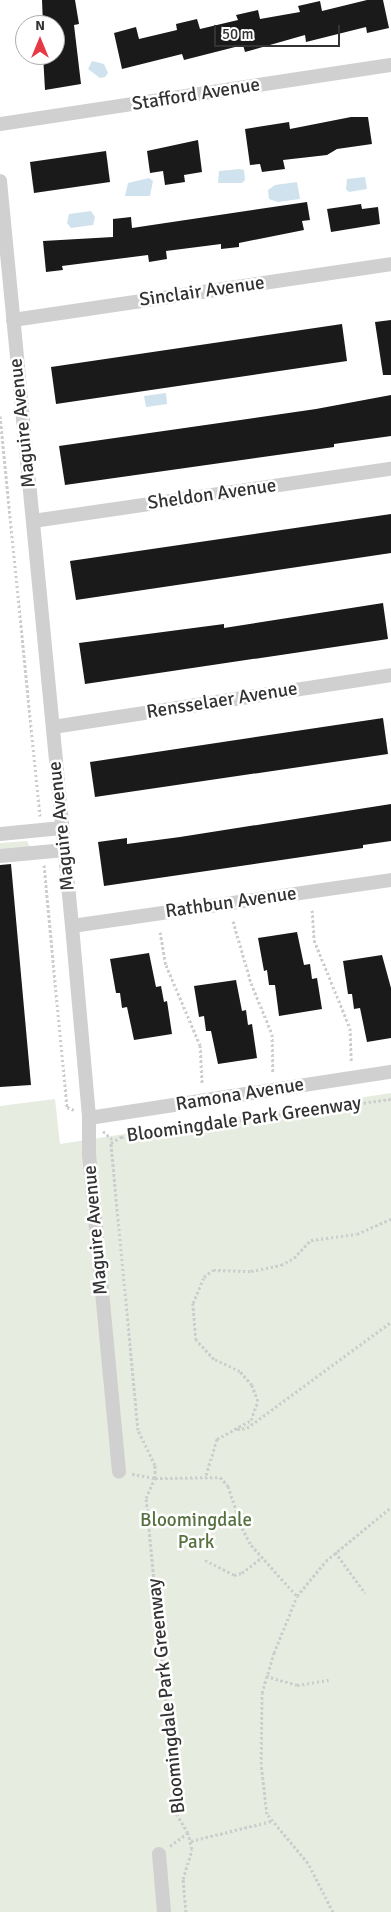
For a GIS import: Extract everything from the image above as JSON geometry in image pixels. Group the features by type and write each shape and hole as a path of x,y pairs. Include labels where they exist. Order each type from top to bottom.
{"street":[{"name":"Stafford Avenue","path":"0,124 391,65"},
{"name":"Maguire Avenue","path":"0,181 3,235 33,521 90,1118 89,1154 120,1472"},
{"name":"Sinclair Avenue","path":"13,320 391,264"},
{"name":"Sheldon Avenue","path":"33,521 391,470"},
{"name":"Rensselaer Avenue","path":"52,726 391,675"},
{"path":"0,834 62,828"},
{"path":"0,856 65,850"},
{"name":"Rathbun Avenue","path":"72,926 391,880"},
{"name":"Ramona Avenue","path":"90,1118 391,1072"},
{"path":"159,1854 164,1912"}],"path":[{"path":"0,416 40,817"},
{"path":"44,864 67,1107"},
{"path":"312,910 314,940 350,1028 351,1062"},
{"path":"233,921 250,983 272,1034 274,1073"},
{"path":"160,932 166,965 200,1045 202,1084"},
{"name":"Bloomingdale Park Greenway","path":"186,1912 183,1879 191,1857 191,1841 177,1815 146,1498 155,1478 153,1458 140,1439 138,1430 112,1140 391,1099"},
{"path":"206,1475 218,1439 237,1429 256,1414 256,1393 240,1371 214,1359 196,1340 193,1303 204,1277 213,1270 251,1271 280,1265 294,1258 311,1240 357,1234 391,1219"},
{"path":"237,1429 247,1428 391,1322"},
{"path":"120,1472 155,1478 214,1475 225,1480 242,1528 261,1558 297,1596"},
{"path":"333,1912 308,1863 272,1821 264,1804 260,1717 266,1676 297,1596 335,1552 391,1507"},
{"path":"335,1552 365,1593"},
{"path":"205,1560 234,1575 242,1573 261,1558"},
{"path":"266,1676 297,1685 329,1680"},
{"path":"191,1841 272,1821"},
{"path":"159,1854 188,1833"}],"green space":[{"path":"27,841 30,847 0,851 0,843"},
{"name":"Bloomingdale Park","path":"391,1093 391,1912 0,1912 0,1106 55,1099 60,1144"}],"water":[{"path":"92,61 104,64 108,73 105,77 100,78 88,69"},
{"path":"244,170 245,180 242,183 218,183 219,171"},
{"path":"365,177 367,189 349,192 346,189 347,179"},
{"path":"149,178 153,181 150,196 125,196 128,183"},
{"path":"297,182 300,199 278,202 269,199 268,190 275,185"},
{"path":"91,211 95,217 93,225 71,228 67,223 69,214"},
{"path":"166,393 167,404 146,407 144,396"}],"building":[{"path":"42,0 75,0 79,24 74,25 81,84 45,90 44,65 65,65 65,15 43,15"},
{"path":"367,0 383,0 389,28 367,33 366,27 306,42 305,35 245,52 243,45 184,60 182,54 122,69 114,33 136,27 139,39 177,30 176,24 197,19 200,29 238,20 236,15 258,10 260,19 300,12 298,6 320,1 322,11"},
{"path":"351,117 368,117 372,144 337,149 327,155 283,160 285,169 262,172 260,164 250,165 245,129 289,122 290,129"},
{"path":"198,140 202,172 184,175 185,182 165,185 163,171 150,173 147,151"},
{"path":"106,151 110,182 34,193 30,162"},
{"path":"307,202 310,220 302,221 304,230 239,243 239,247 221,249 221,244 166,251 167,259 149,262 148,255 62,266 63,270 46,272 43,241 113,237 113,219 131,217 132,228"},
{"path":"361,204 362,209 378,207 380,224 331,232 327,209"},
{"path":"391,320 391,375 383,375 375,322"},
{"path":"342,324 347,361 56,404 51,367"},
{"path":"391,395 391,436 334,444 334,447 65,485 59,446 316,409"},
{"path":"391,514 391,553 76,600 70,561"},
{"path":"383,603 388,639 85,684 79,643 224,624 224,628"},
{"path":"383,718 388,754 95,797 90,762"},
{"path":"391,804 391,841 363,845 363,848 104,886 98,842 127,838 127,844"},
{"path":"11,864 31,1085 0,1087 0,865"},
{"path":"297,932 304,965 310,964 312,979 317,978 322,1009 279,1016 275,985 269,985 267,970 264,971 258,938"},
{"path":"149,953 156,987 161,986 164,1002 167,1001 172,1034 134,1040 127,1007 122,1008 120,993 116,993 110,959"},
{"path":"382,955 391,988 391,1038 367,1042 360,1008 354,1009 352,994 348,994 343,961"},
{"path":"236,980 242,1011 246,1010 248,1025 252,1024 257,1058 218,1064 211,1031 206,1031 204,1016 199,1017 194,986"}]}
